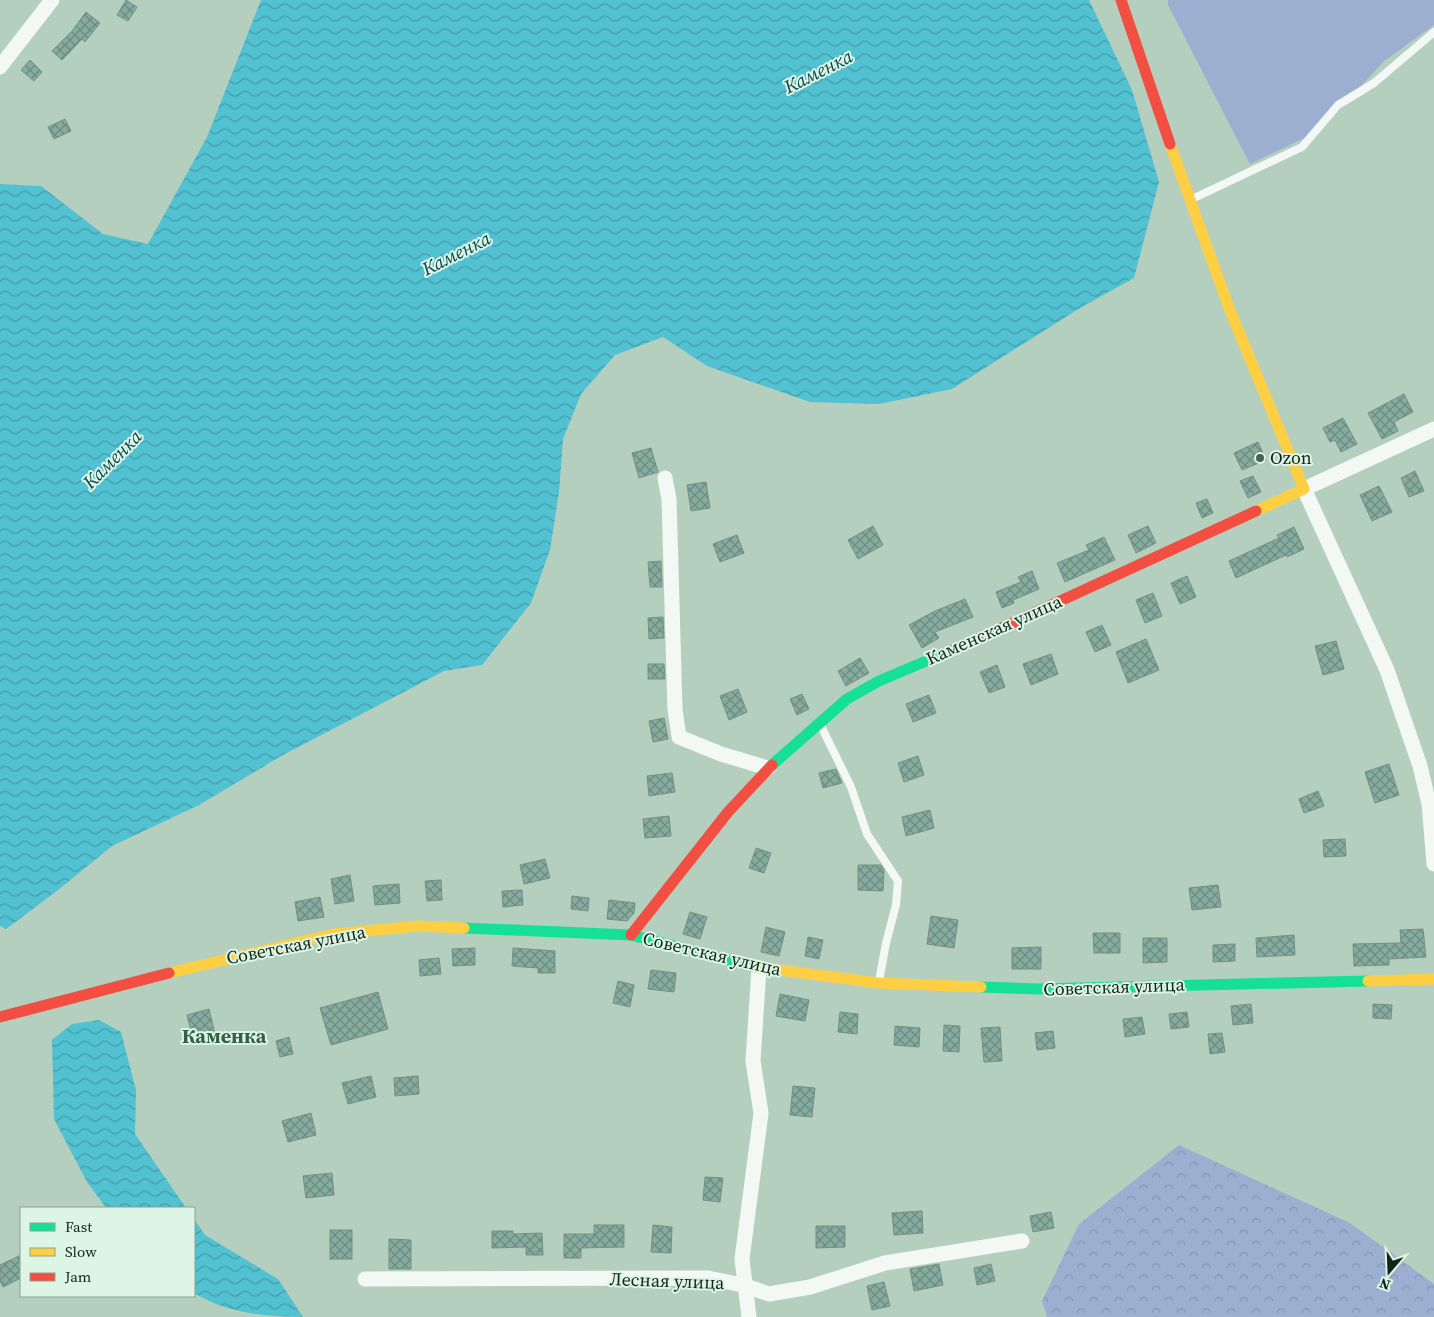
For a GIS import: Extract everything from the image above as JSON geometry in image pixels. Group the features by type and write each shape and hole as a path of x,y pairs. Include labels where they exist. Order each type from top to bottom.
{"street":[{"path":"0,67 52,0"},
{"path":"1122,0 1188,201 1271,415 1386,670 1431,803 1434,864"},
{"name":"Каменская улица","path":"631,935 728,812 768,768 847,699 879,681 994,632 1434,429"},
{"path":"665,478 669,499 675,709 679,737 721,754 768,768"},
{"name":"Советская улица","path":"0,1017 214,960 334,934 418,926 570,934 631,935 759,968 879,984 1038,990 1434,979"},
{"path":"748,1317 743,1285 742,1259 761,1113 753,1062 759,968"},
{"name":"Лесная улица","path":"365,1279 708,1278 743,1285 769,1294 810,1287 885,1263 1022,1241"}],"lane":[{"path":"1188,201 1302,147 1338,105 1374,83 1434,32"},
{"path":"820,722 851,787 867,834 898,881 896,905 886,943 879,984"}],"green space":[{"path":"1168,0 1434,0 1434,25 1383,62 1321,130 1250,164 1168,5"},
{"path":"1179,1145 1350,1223 1434,1284 1434,1317 1047,1317 1042,1301 1079,1224"}],"water":[{"path":"261,0 1089,0 1132,90 1159,182 1134,278 1080,308 952,389 879,404 810,402 707,366 663,337 615,355 581,394 563,439 559,492 550,550 531,603 482,665 444,671 281,756 199,805 112,846 6,929 0,926 0,184 41,186 103,234 148,244 207,137"},
{"path":"99,1020 121,1032 136,1090 135,1134 185,1207 105,1207 87,1182 54,1119 52,1040 72,1024"},
{"path":"195,1220 205,1235 278,1279 303,1317 261,1315 233,1309 206,1300 195,1294"}],"building":[{"path":"126,0 137,7 128,21 117,15"},
{"path":"86,12 100,23 85,42 82,39 62,60 52,51 72,31"},
{"path":"30,60 42,72 34,81 21,70"},
{"path":"65,119 71,131 54,139 48,127"},
{"path":"1404,394 1413,412 1394,422 1398,431 1382,439 1368,413"},
{"path":"1343,418 1357,444 1341,452 1335,440 1330,442 1323,428"},
{"path":"1258,442 1266,460 1242,470 1234,453"},
{"path":"651,448 658,472 639,478 632,453"},
{"path":"1415,471 1424,491 1409,497 1401,478"},
{"path":"1253,476 1261,492 1248,498 1240,481"},
{"path":"706,482 710,508 691,511 687,485"},
{"path":"1379,486 1392,512 1372,521 1360,495"},
{"path":"1207,499 1213,513 1202,518 1196,503"},
{"path":"873,526 883,545 858,559 848,540"},
{"path":"1148,526 1156,543 1136,553 1128,535"},
{"path":"1294,527 1304,549 1287,557 1286,555 1236,578 1229,561 1279,538 1277,535"},
{"path":"737,535 744,553 720,562 713,544"},
{"path":"1104,537 1115,560 1065,582 1057,563 1089,550 1086,545"},
{"path":"661,561 662,587 650,587 648,562"},
{"path":"1032,571 1039,589 1013,600 1014,603 1002,608 996,592 1021,582 1018,577"},
{"path":"1187,576 1196,597 1180,604 1171,583"},
{"path":"1153,593 1162,616 1145,623 1136,600"},
{"path":"965,599 973,617 935,632 939,638 922,648 909,625 935,611"},
{"path":"663,617 664,638 649,639 648,618"},
{"path":"1102,625 1111,645 1095,652 1086,632"},
{"path":"1146,639 1159,670 1128,683 1116,652"},
{"path":"1336,641 1344,669 1323,675 1315,646"},
{"path":"1051,654 1058,674 1031,685 1023,664"},
{"path":"860,658 869,673 846,686 838,671"},
{"path":"648,664 664,664 665,679 648,679"},
{"path":"997,665 1005,687 989,693 980,672"},
{"path":"738,689 747,712 729,720 720,696"},
{"path":"802,694 809,709 797,715 790,699"},
{"path":"929,695 936,713 913,722 906,704"},
{"path":"664,718 668,739 653,742 649,721"},
{"path":"918,756 924,775 904,782 898,763"},
{"path":"1389,764 1399,795 1375,803 1365,772"},
{"path":"836,769 842,783 823,788 819,773"},
{"path":"672,773 675,792 649,796 647,776"},
{"path":"1318,791 1324,806 1304,813 1299,799"},
{"path":"930,810 934,828 906,836 902,817"},
{"path":"669,816 671,836 645,838 643,819"},
{"path":"1345,839 1346,856 1324,857 1323,840"},
{"path":"756,848 771,853 764,873 749,868"},
{"path":"545,859 550,878 524,884 520,865"},
{"path":"858,865 881,865 884,870 883,891 858,890"},
{"path":"350,875 354,901 335,904 331,879"},
{"path":"441,880 442,900 427,901 425,881"},
{"path":"399,884 400,903 375,905 373,886"},
{"path":"1218,885 1221,907 1192,910 1189,888"},
{"path":"522,890 523,905 503,907 502,891"},
{"path":"572,896 589,898 588,911 571,909"},
{"path":"320,897 324,917 298,921 295,902"},
{"path":"609,900 635,903 634,913 627,921 607,919"},
{"path":"690,912 707,917 700,939 683,934"},
{"path":"931,916 958,920 954,948 927,944"},
{"path":"766,927 785,932 779,956 761,952"},
{"path":"1423,929 1426,957 1389,959 1389,965 1354,966 1353,944 1401,943 1400,930"},
{"path":"1093,933 1120,933 1120,953 1094,953"},
{"path":"1294,935 1295,955 1257,957 1256,938"},
{"path":"808,937 823,940 819,959 805,956"},
{"path":"1143,938 1167,938 1167,962 1143,963"},
{"path":"1235,944 1235,961 1213,962 1213,945"},
{"path":"1041,947 1041,969 1012,969 1012,948"},
{"path":"475,948 475,965 453,966 452,949"},
{"path":"513,948 555,951 555,973 538,973 538,968 512,966"},
{"path":"439,958 441,974 420,976 419,960"},
{"path":"651,970 676,973 674,992 648,989"},
{"path":"618,981 634,985 630,1007 613,1003"},
{"path":"378,992 388,1029 331,1045 320,1008"},
{"path":"780,994 809,1000 805,1021 776,1016"},
{"path":"1251,1004 1253,1023 1233,1025 1231,1006"},
{"path":"1373,1004 1392,1005 1391,1019 1373,1018"},
{"path":"209,1009 216,1038 194,1043 187,1015"},
{"path":"840,1012 858,1014 857,1034 838,1032"},
{"path":"1187,1012 1189,1027 1171,1029 1169,1014"},
{"path":"1142,1017 1145,1034 1125,1037 1123,1019"},
{"path":"944,1025 960,1026 959,1052 943,1051"},
{"path":"895,1026 920,1028 919,1047 894,1045"},
{"path":"1000,1027 1002,1061 984,1062 981,1028"},
{"path":"1053,1031 1055,1048 1037,1050 1035,1033"},
{"path":"1222,1033 1225,1052 1210,1054 1208,1034"},
{"path":"289,1037 293,1054 280,1057 276,1041"},
{"path":"371,1076 376,1097 348,1104 342,1083"},
{"path":"418,1076 419,1094 395,1096 394,1078"},
{"path":"793,1086 815,1088 812,1117 790,1115"},
{"path":"311,1113 316,1135 288,1142 282,1121"},
{"path":"332,1173 334,1195 306,1198 303,1176"},
{"path":"705,1177 723,1178 720,1202 703,1200"},
{"path":"922,1211 923,1233 894,1235 892,1213"},
{"path":"1051,1212 1054,1228 1033,1232 1030,1216"},
{"path":"594,1225 624,1225 624,1247 581,1248 581,1258 564,1258 564,1234 594,1234"},
{"path":"653,1225 672,1227 671,1253 651,1252"},
{"path":"816,1226 845,1226 845,1247 816,1248"},
{"path":"330,1230 352,1230 352,1259 330,1259"},
{"path":"492,1231 513,1231 513,1234 542,1233 543,1255 526,1255 526,1247 492,1248"},
{"path":"389,1239 411,1240 411,1269 389,1269"},
{"path":"20,1255 20,1278 3,1287 0,1281 0,1265"},
{"path":"939,1264 943,1285 914,1291 910,1269"},
{"path":"991,1264 995,1281 977,1285 974,1268"},
{"path":"884,1282 890,1306 872,1310 867,1286"}],"traffic: fast":[{"path":"772,765 847,699 879,681 971,642"},
{"path":"464,928 631,935 756,967"},
{"path":"981,987 1038,989 1368,981"}],"traffic: slow":[{"path":"1170,144 1229,308 1304,489 1256,511"},
{"path":"169,973 334,934 418,926 464,928"},
{"path":"756,967 879,983 981,987"},
{"path":"1368,981 1434,979"}],"traffic: jam":[{"path":"1121,0 1170,144"},
{"path":"971,642 1256,511"},
{"path":"631,935 728,812 772,765"},
{"path":"0,1017 169,973"}],"place":[{"name":"Ozon","path":"1260,458"}],"district":[{"name":"Каменка","path":"224,1036"}]}
